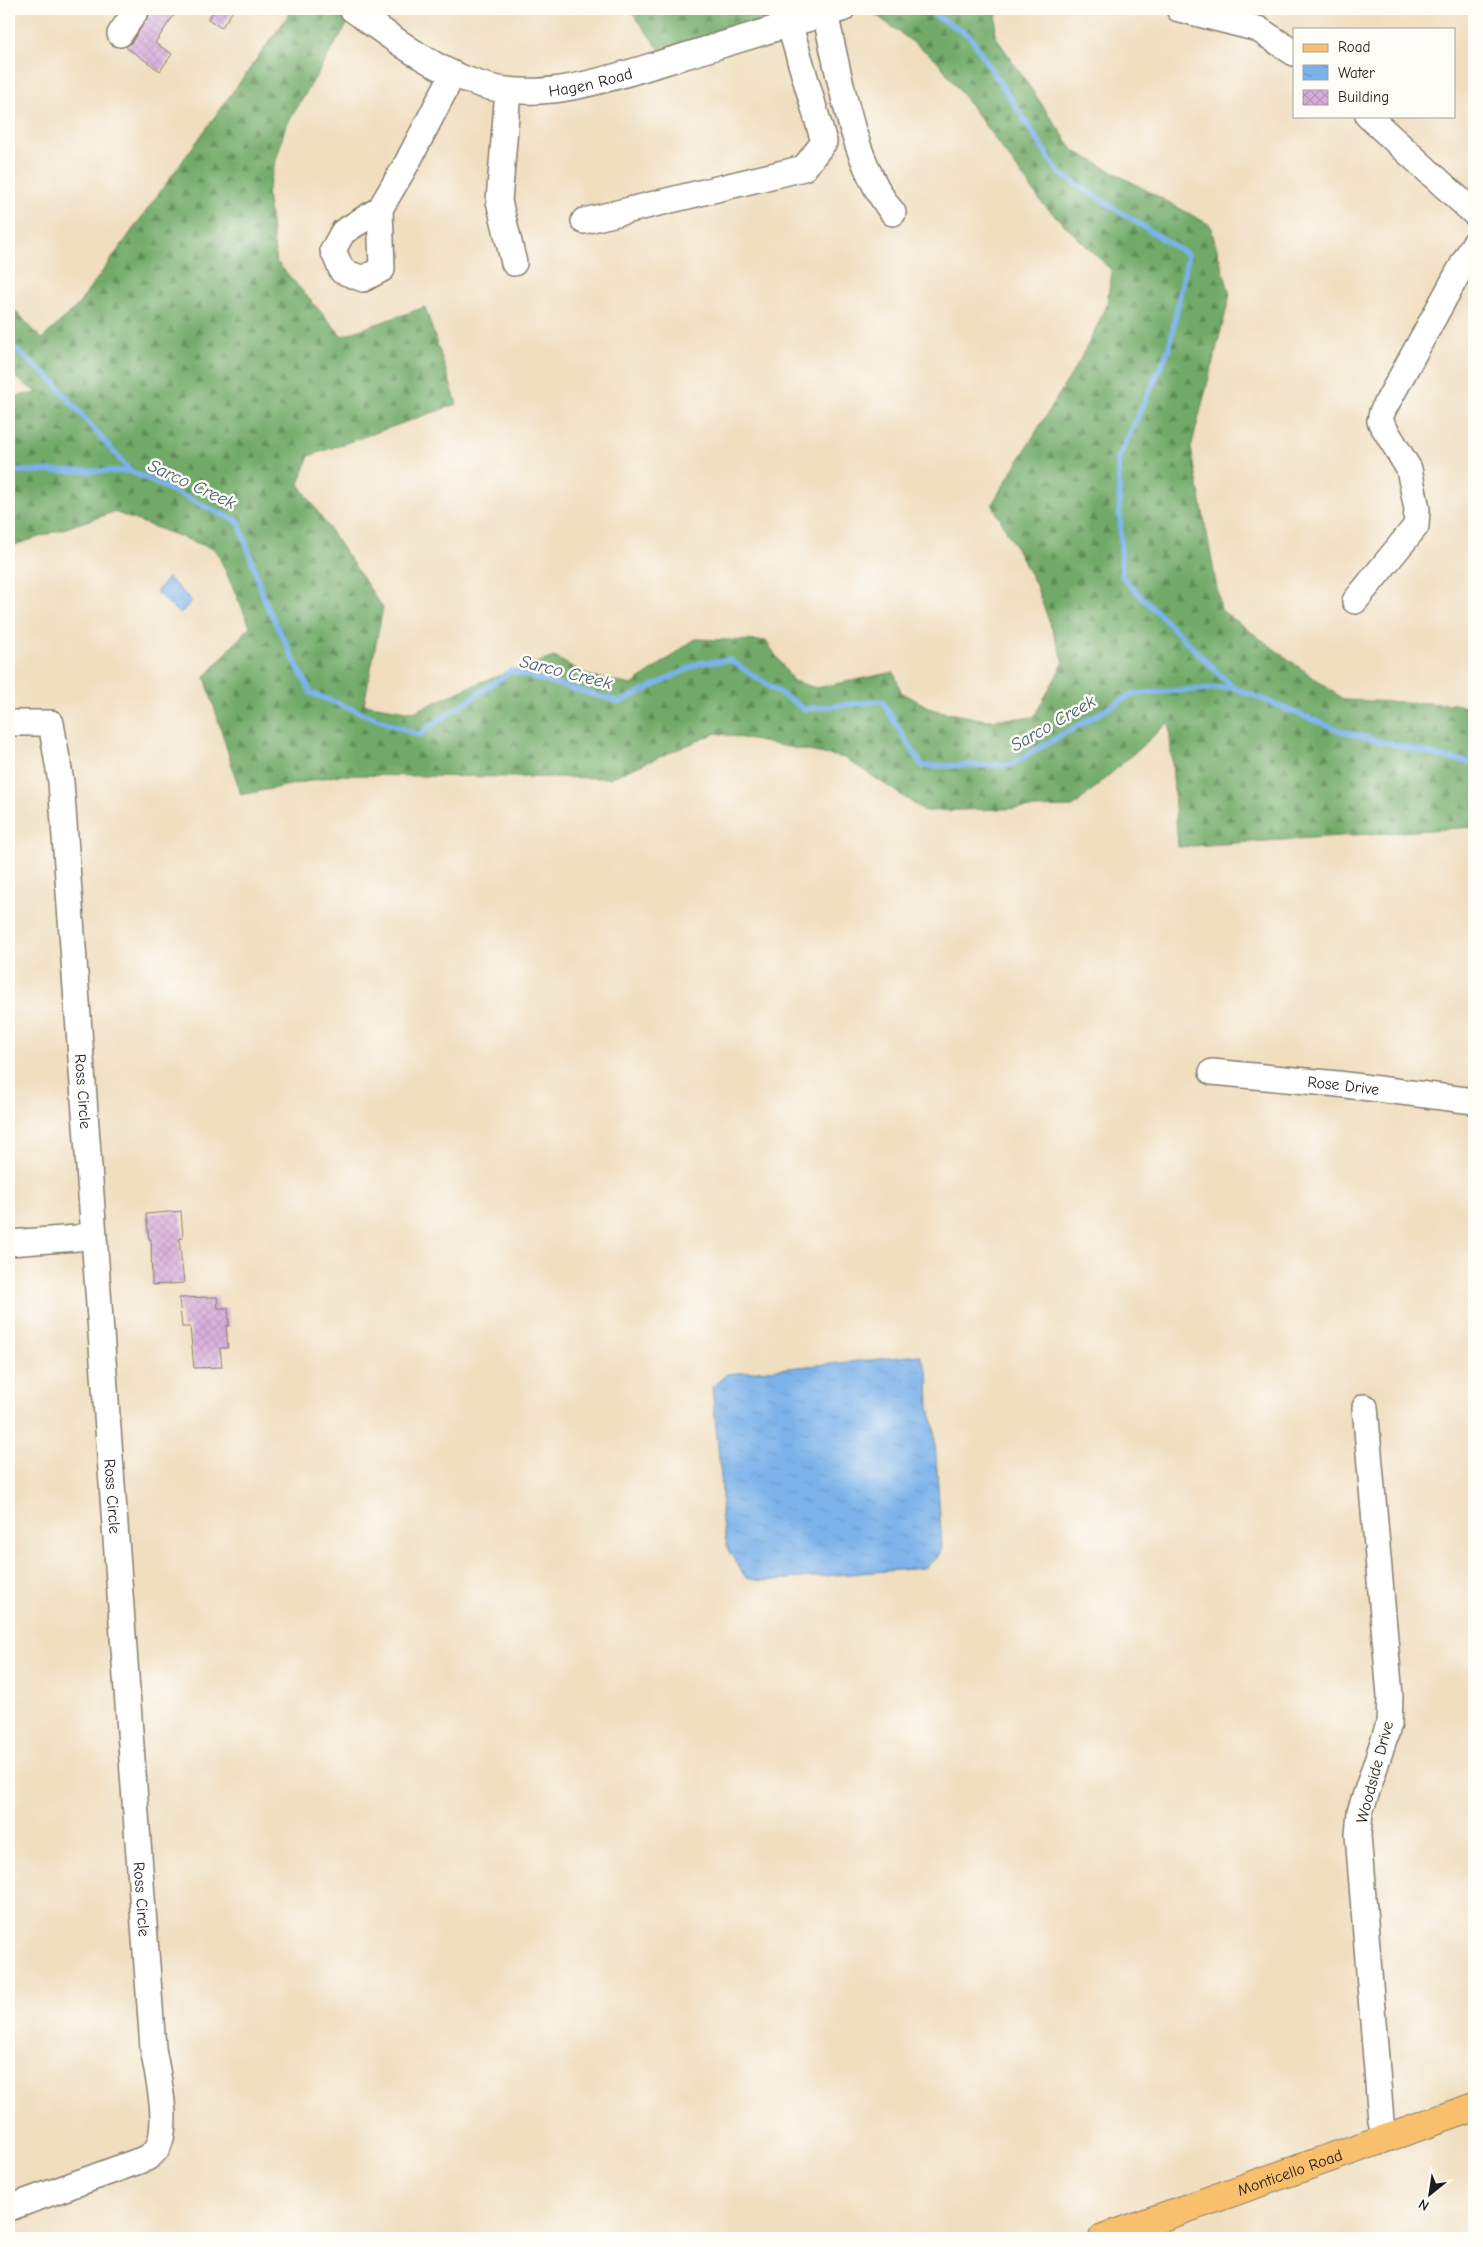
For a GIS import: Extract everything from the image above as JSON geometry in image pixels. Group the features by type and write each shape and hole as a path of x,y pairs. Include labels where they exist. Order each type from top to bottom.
{"main road":[{"name":"Monticello Road","path":"1103,2238 1474,2107"}],"street":[{"path":"120,34 137,9"},
{"name":"Hagen Road","path":"352,9 428,61 453,74 480,84 508,91 564,88 603,79 731,43 789,23 834,11"},
{"path":"1179,9 1258,29 1293,52"},
{"path":"834,11 848,107 865,163 877,190 894,212"},
{"path":"584,221 804,168 824,142 789,23"},
{"path":"380,209 407,164 453,74"},
{"path":"508,91 499,202 514,263"},
{"path":"1370,118 1474,213"},
{"path":"1355,602 1416,526 1417,509 1409,469 1380,421 1382,412 1474,244"},
{"name":"Ross Circle","path":"9,723 50,723 61,782 153,2048 162,2117 162,2133 158,2148 147,2158 9,2208"},
{"name":"Rose Drive","path":"1212,1072 1338,1084 1474,1101"},
{"path":"9,1244 77,1238 93,1234"},
{"name":"Woodside Drive","path":"1366,1406 1390,1696 1389,1724 1360,1812 1358,1835 1380,2112 1385,2138"}],"green space":[{"path":"293,9 352,9 355,11 285,128 267,193 276,261 342,336 425,307 457,404 309,456 299,484 383,608 364,704 413,712 481,682 554,657 590,676 632,685 695,639 766,641 793,681 816,688 894,672 901,692 934,710 986,720 1034,717 1064,662 1035,583 992,504 1080,360 1106,308 1112,271 1042,203 937,60 868,9 997,9 995,36 1073,150 1210,225 1230,295 1191,448 1221,610 1344,700 1455,704 1474,709 1474,827 1178,847 1169,722 1073,807 925,811 845,758 716,733 610,778 339,775 241,795 205,677 250,626 216,550 114,512 9,547 9,397 38,393 9,373 9,304 42,339 78,305"},
{"path":"629,9 842,9 668,61"}],"water":[{"path":"168,578 192,601 180,614 156,592"},
{"path":"920,1355 928,1374 929,1408 934,1426 942,1548 937,1558 924,1568 762,1581 746,1578 728,1550 721,1518 722,1487 712,1387 727,1374"}],"building":[{"path":"153,9 178,9 155,43 172,54 160,71 126,47 132,42"},
{"path":"215,9 234,9 221,28 208,19"},
{"path":"181,1211 183,1238 179,1239 184,1283 152,1285 151,1239 149,1239 146,1214"},
{"path":"217,1297 218,1308 228,1308 229,1326 226,1326 228,1348 220,1348 222,1367 194,1368 190,1327 182,1327 179,1298"}],"waterway":[{"path":"924,9 969,35 1059,173 1188,255 1169,349 1118,459 1122,577 1232,687"},
{"path":"9,344 50,378 130,471"},
{"name":"Sarco Creek","path":"9,471 130,471 239,522 266,604 311,693 418,735 511,671 620,702 700,663 730,660 804,709 882,701 922,766 1010,765 1133,694 1232,687 1341,731 1474,763"}]}
